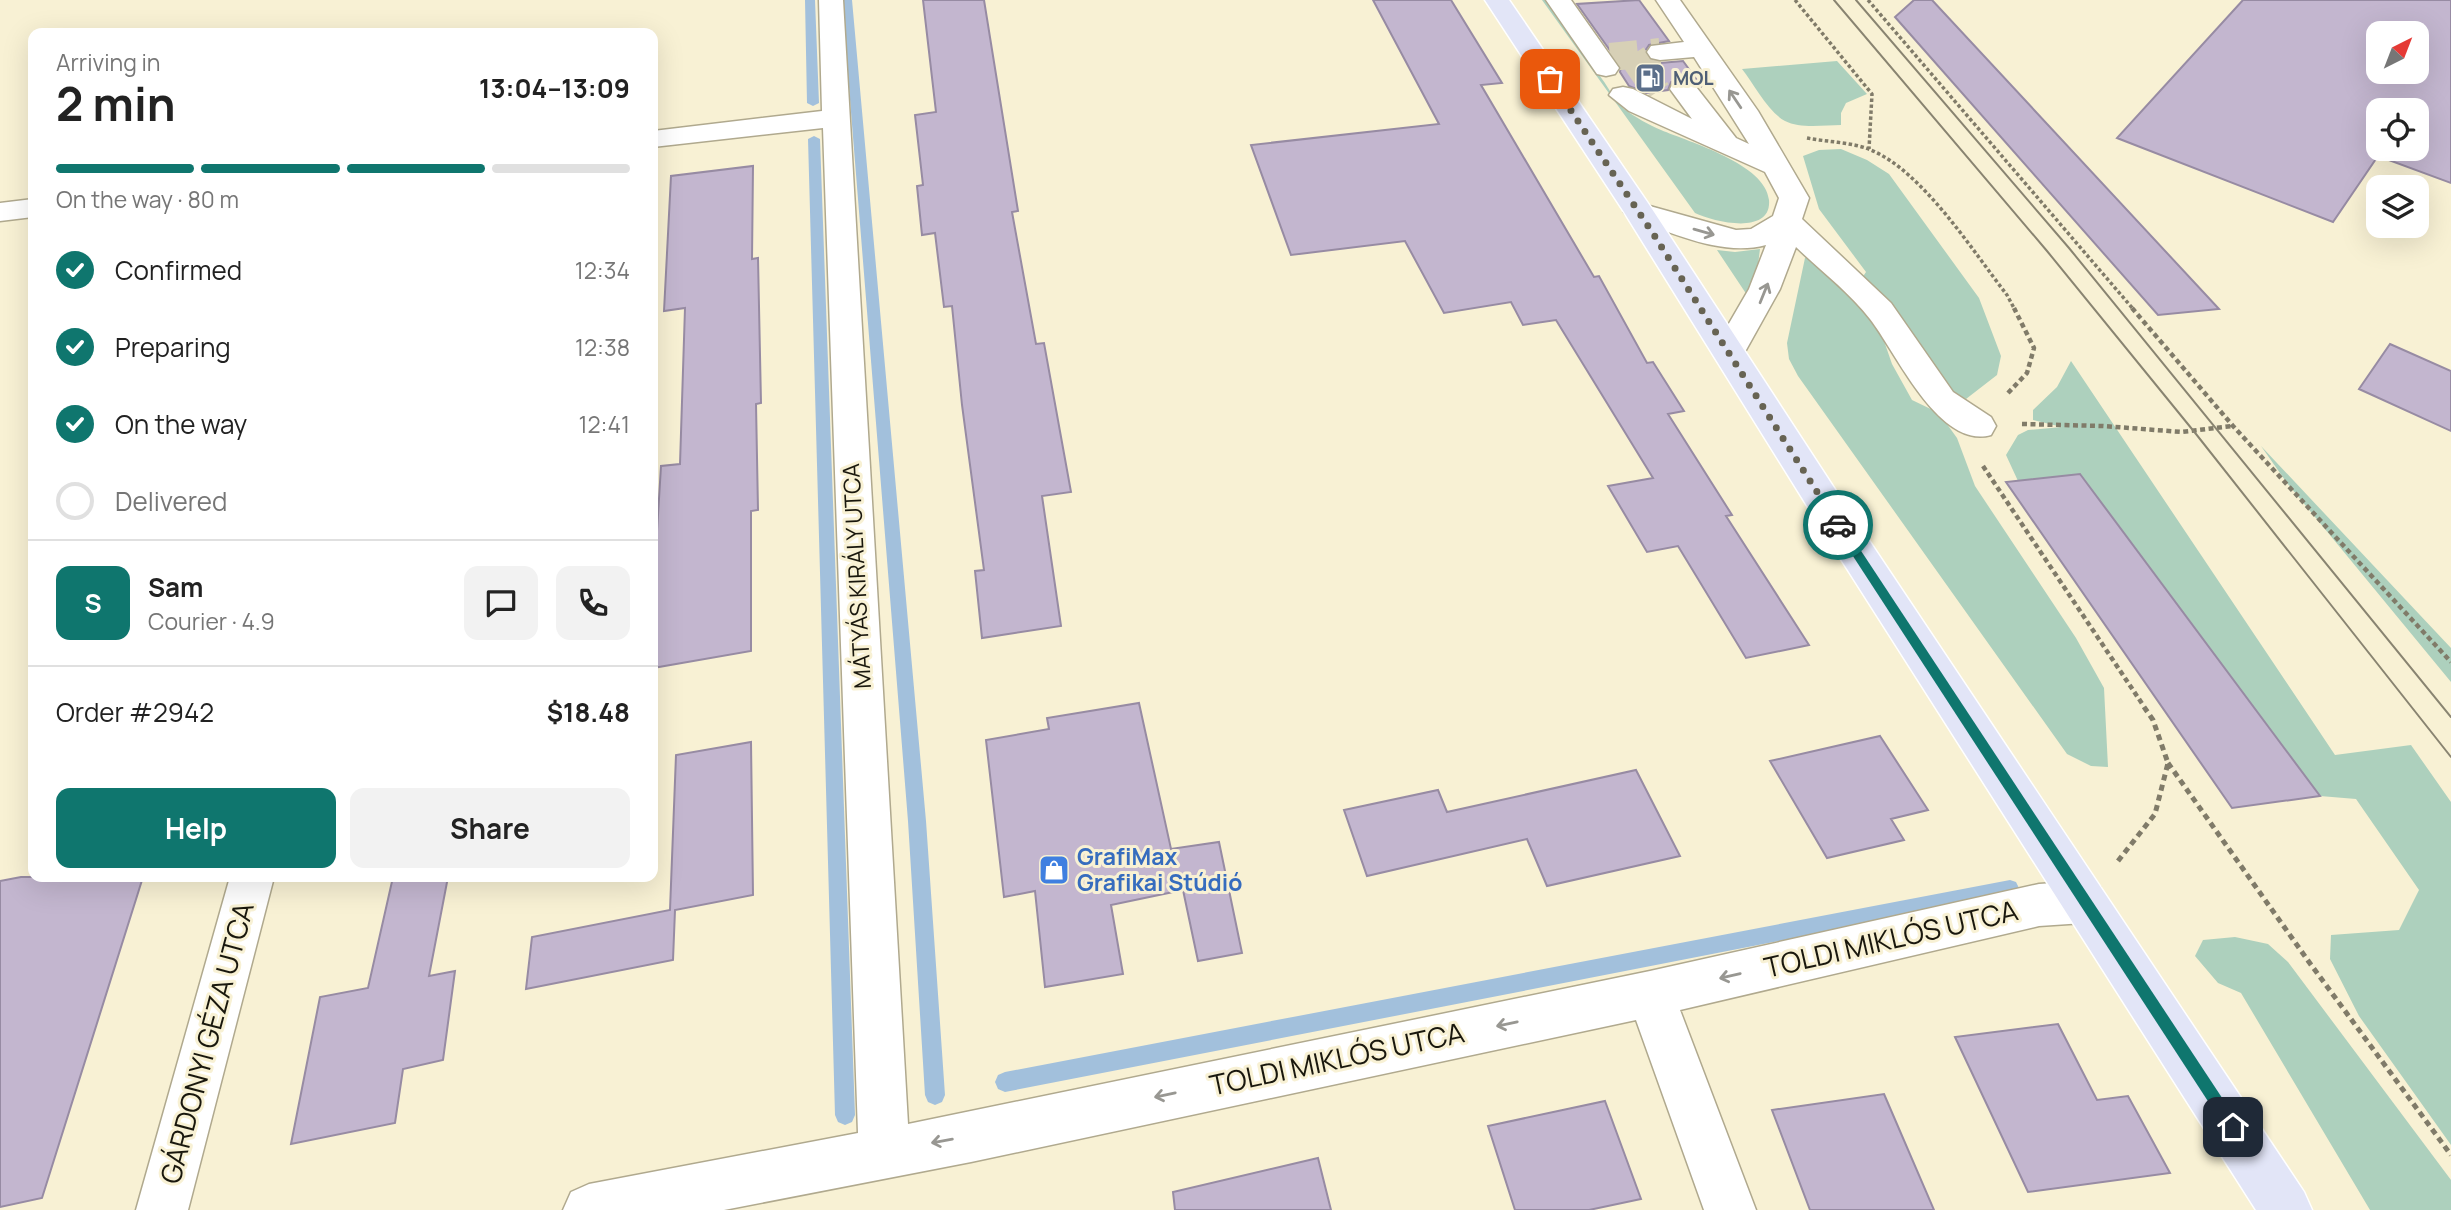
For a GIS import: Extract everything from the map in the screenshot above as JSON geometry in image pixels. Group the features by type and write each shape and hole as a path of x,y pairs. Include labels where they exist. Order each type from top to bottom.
{"main road":[{"path":"1497,0 1639,212 2286,1210"}],"street":[{"name":"MÁTYÁS KIRÁLY UTCA","path":"831,0 884,1151"},
{"path":"1558,0 1605,61"},
{"path":"1668,0 1755,131 1794,198 1786,221 1782,247 1759,304 1729,351"},
{"path":"1660,52 1700,48"},
{"path":"1676,121 1670,90 1725,143"},
{"path":"1623,95 1775,166"},
{"path":"658,138 837,118"},
{"path":"0,212 28,209"},
{"path":"1639,212 1713,235 1736,239 1757,238 1786,221"},
{"path":"1786,221 1880,310 1941,400 1979,426"},
{"name":"GÁRDONYI GÉZA UTCA","path":"162,1210 251,882"},
{"name":"TOLDI MIKLÓS UTCA","path":"589,1210 732,1197 884,1151 971,1136 1650,994 2039,905 2084,902"},
{"path":"1650,994 1730,1210"}],"path":[{"path":"1795,0 1872,94 1869,149"},
{"path":"1868,0 2233,426 2451,662"},
{"path":"1755,131 1869,149 1895,163 1920,185 2007,295 2034,348 2027,373 1971,437 1982,465 2153,720 2168,763 2309,962 2451,1155"},
{"path":"1979,426 2018,423 2101,426 2184,435 2233,426"},
{"path":"2084,902 2155,814 2168,763"}],"green space":[{"path":"1542,0 1547,0 1624,109 1656,128 1724,156 1755,176 1765,187 1769,200 1767,211 1761,218 1740,223 1715,220 1695,213"},
{"path":"1837,61 1867,94 1846,103 1841,113 1841,125 1805,126 1785,121 1767,105 1742,69"},
{"path":"1841,149 1867,160 1889,174 1979,298 2001,356 1997,375 1966,399 1941,390 1860,281 1866,272 1819,209 1803,156 1819,150"},
{"path":"1760,249 1753,304 1717,250 1735,252"},
{"path":"1812,253 1875,315 1892,364 1912,400 1939,413 1957,438 1975,486 2076,638 2104,688 2108,767 2091,766 2067,754 1798,376 1789,359 1787,343 1805,258"},
{"path":"2071,361 2335,755 2411,745 2451,802 2451,1145 2359,1016 2330,959 2331,935 2399,930 2419,890 2356,799 2320,796 2018,481 2006,455 2018,435 2028,430 2062,427 2033,420 2033,410 2057,387"},
{"path":"2261,446 2451,648 2451,682 2287,483"},
{"path":"2235,937 2268,944 2288,962 2451,1180 2451,1210 2370,1210 2241,993 2218,983 2195,956 2203,940"}],"building":[{"path":"923,0 984,0 1018,211 1012,212 1036,344 1044,343 1071,492 1042,496 1061,626 982,638 975,571 984,570 952,306 944,307 935,233 922,235 917,186 923,185 915,115 936,112"},
{"path":"1373,0 1451,0 1502,83 1481,85 1594,277 1599,276 1647,363 1653,362 1684,411 1668,414 1732,515 1726,516 1809,645 1746,658 1678,546 1647,552 1608,486 1653,478 1556,320 1523,325 1511,302 1444,313 1405,241 1291,255 1251,145 1439,124"},
{"path":"1639,0 1669,41 1649,45 1645,51 1649,59 1660,63 1683,61 1702,87 1694,80 1684,78 1671,82 1668,90 1646,93 1629,86 1620,72 1621,66 1577,4"},
{"path":"1914,0 1932,0 2219,309 2158,315 1895,17"},
{"path":"2243,0 2451,0 2451,183 2392,161 2429,161 2429,98 2366,98 2366,161 2375,161 2333,222 2117,138"},
{"path":"753,166 752,259 758,258 761,403 756,404 758,510 751,511 751,651 658,667 658,515 661,466 680,464 685,308 664,311 671,176"},
{"path":"2390,344 2451,371 2451,431 2359,389"},
{"path":"2080,474 2320,796 2232,808 2006,482"},
{"path":"1139,703 1171,849 1219,842 1242,953 1198,961 1183,890 1111,905 1123,974 1045,987 1035,891 1004,897 986,740 1049,729 1047,718"},
{"path":"1880,736 1928,810 1891,819 1904,840 1827,858 1770,761"},
{"path":"751,742 753,895 675,910 673,960 526,989 532,937 670,910 676,755"},
{"path":"1636,770 1680,856 1547,886 1527,839 1367,876 1344,810 1438,790 1447,812"},
{"path":"28,877 28,882 141,882 42,1198 0,1207 0,881"},
{"path":"392,882 447,882 429,976 455,971 443,1060 403,1069 395,1123 291,1144 320,997 368,988"},
{"path":"2058,1024 2097,1100 2128,1096 2170,1173 2028,1192 1955,1037"},
{"path":"1884,1094 1934,1210 1810,1210 1772,1110"},
{"path":"1605,1101 1641,1199 1589,1210 1515,1210 1488,1126"},
{"path":"1318,1158 1331,1210 1175,1210 1173,1192"}],"waterway":[{"path":"810,0 813,103"},
{"path":"847,0 917,821 935,1095"},
{"path":"814,139 845,1115"},
{"path":"1005,1082 2010,888"}],"tunnel":[{"path":"1610,57 1660,52"},
{"path":"1632,55 1657,92"}],"tram line":[{"path":"1834,0 2047,251 2196,434 2451,757"},
{"path":"1856,0 2069,248 2451,717"}],"way so far":[{"path":"1550,79 1729,351 1838,525"}],"place":[{"name":"MOL","path":"1650,78"},
{"name":"GrafiMax Grafikai Stúdió","path":"1054,870"}],"route":[{"path":"1838,525 2233,1127"}]}
